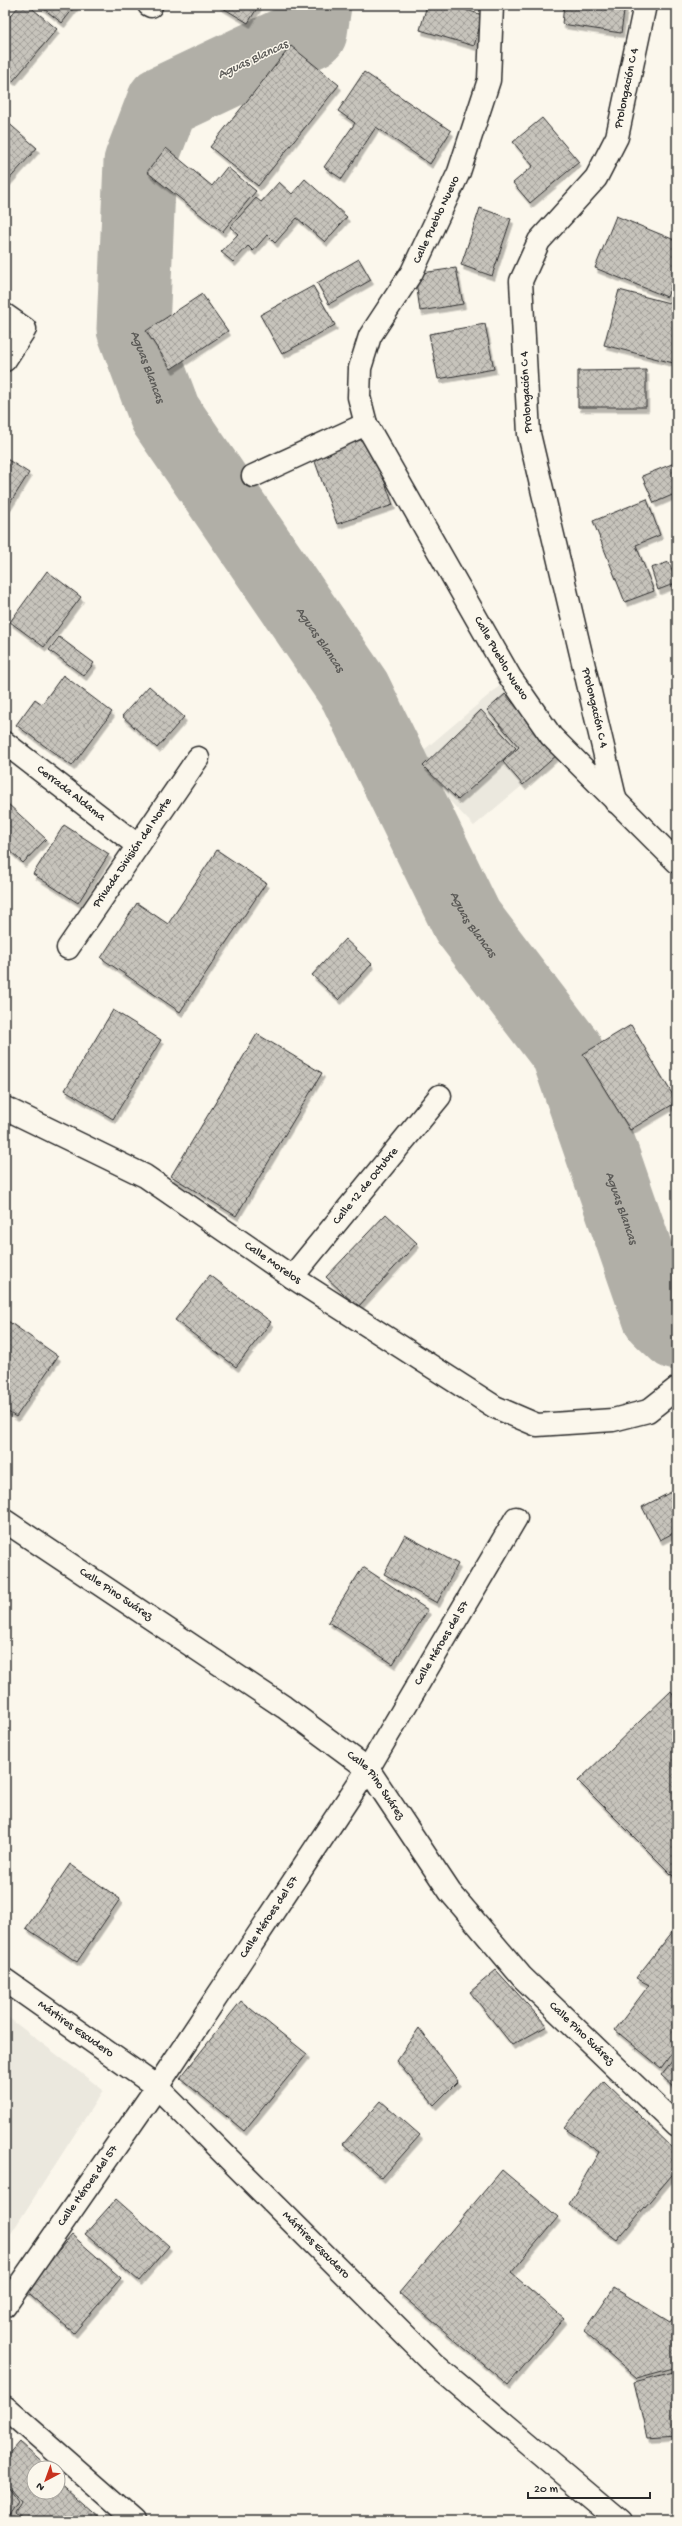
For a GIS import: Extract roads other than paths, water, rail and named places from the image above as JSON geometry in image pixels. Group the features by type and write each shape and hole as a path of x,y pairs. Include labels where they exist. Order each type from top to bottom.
{"street":[{"name":"Calle Pueblo Nuevo","path":"492,5 488,80 459,172 412,272 370,336 360,368 359,397 366,424 510,677 551,736 677,862"},
{"name":"Prolongación C 4","path":"616,802 529,434 521,281 539,241 596,178 617,137 645,5"},
{"path":"5,315 25,329 5,360"},
{"path":"253,476 366,424"},
{"name":"Cerrada Aldama","path":"5,743 137,845"},
{"name":"Privada División del Norte","path":"68,948 137,845 198,758"},
{"name":"Calle 12 de Octubre","path":"292,1277 440,1096"},
{"name":"Calle Morelos","path":"5,1108 145,1176 292,1277 495,1407 537,1425 613,1420 648,1411 677,1388"},
{"name":"Calle Héroes del 57","path":"5,2306 157,2087 368,1769 516,1518"},
{"name":"Calle Pino Suárez","path":"5,1521 284,1708 368,1769 450,1892 522,1978 677,2126"},
{"name":"Mártires Escudero","path":"5,1980 157,2087 434,2364 620,2521"},
{"path":"5,2407 135,2521"}],"waterway":[{"name":"Aguas Blancas","path":"315,5 311,32 163,102 140,162 133,329 165,414 355,691 467,921 567,1052 659,1317 677,1334"}]}
